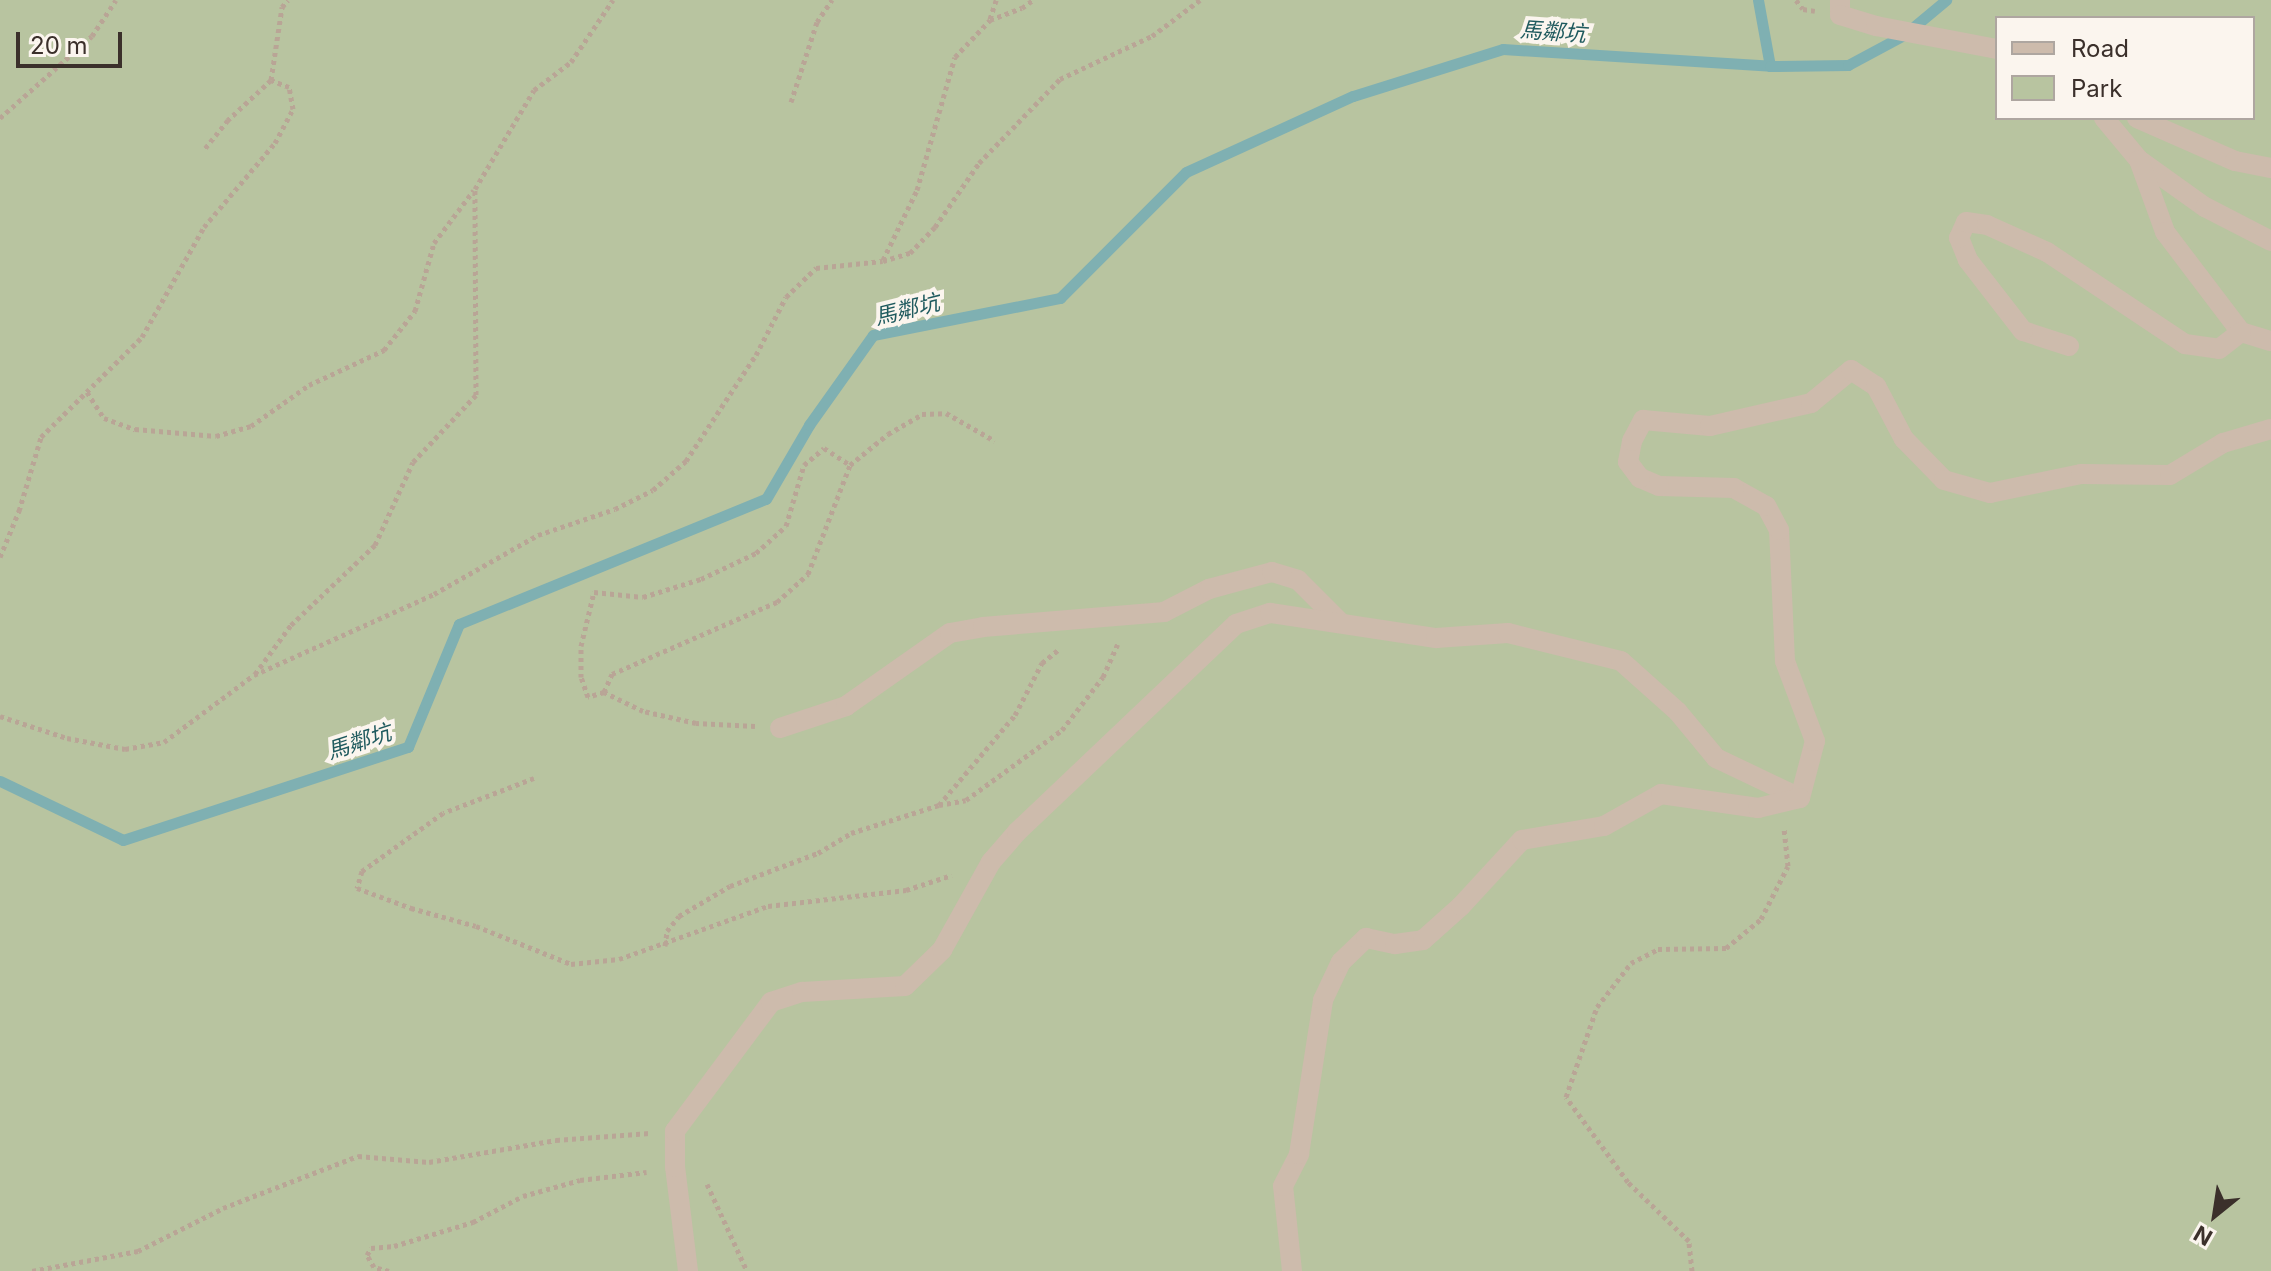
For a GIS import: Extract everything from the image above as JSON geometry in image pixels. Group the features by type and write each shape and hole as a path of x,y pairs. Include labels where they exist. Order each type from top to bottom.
{"street":[{"path":"1840,7 1876,26 1995,49"},
{"path":"2106,120 2139,160 2205,207 2271,241"},
{"path":"2142,120 2235,161 2271,168"},
{"path":"2139,160 2165,232 2241,332 2271,341"},
{"path":"2069,346 2023,331 1968,260 1959,238 1966,222 1987,225 2047,252 2185,344 2219,349 2241,332"},
{"path":"1800,798 1815,741 1785,661 1779,530 1766,506 1734,488 1659,486 1640,478 1628,462 1632,441 1643,420 1710,426 1811,403 1851,370 1876,386 1904,439 1944,480 1990,493 2081,474 2170,475 2223,443 2271,429"},
{"path":"780,728 846,706 950,633 983,627 1164,612 1209,589 1272,572 1298,580 1339,621"},
{"path":"688,1271 675,1167 675,1131 771,1002 802,992 905,986 942,950 991,862 1017,832 1236,624 1270,613 1436,638 1508,633 1621,661 1678,712 1716,758 1800,798"},
{"path":"1292,1271 1283,1186 1299,1154 1323,1000 1341,962 1366,938 1395,944 1423,940 1461,906 1522,840 1604,826 1661,794 1758,808 1800,798"}],"path":[{"path":"0,118 92,36 116,0"},
{"path":"204,150 228,120 271,80 282,7 288,0"},
{"path":"87,391 104,418 135,429 216,436 251,426 309,385 384,350 415,311 434,243 475,189 534,90 571,62 613,0"},
{"path":"791,102 817,22 832,0"},
{"path":"990,20 996,0"},
{"path":"883,261 917,190 955,57 990,20 1022,8 1033,0"},
{"path":"0,716 67,738 125,749 164,742 254,675 434,594 538,535 615,509 653,490 686,461 756,355 786,297 816,268 883,261 910,253 979,163 1060,79 1152,36 1200,0"},
{"path":"0,557 19,511 41,437 142,337 204,227 275,143 293,109 289,87 271,80"},
{"path":"254,675 291,625 375,545 413,462 476,395 475,189"},
{"path":"604,692 612,674 777,602 808,574 850,465 888,434 922,414 946,413 995,441"},
{"path":"780,728 696,723 643,711 604,692 588,697 581,677 581,646 594,592 643,597 701,579 756,553 786,526 804,465 824,448 850,465"},
{"path":"665,946 667,931 679,916 730,886 818,853 851,833 939,805 966,800 1062,730 1103,677 1131,614"},
{"path":"939,805 1015,715 1042,663 1100,617"},
{"path":"534,778 443,813 362,871 357,888 411,908 476,926 571,964 619,959 665,946 768,906 906,890 991,862"},
{"path":"1692,1271 1689,1241 1628,1182 1566,1097 1597,1007 1631,963 1658,949 1726,948 1761,919 1788,866 1784,829 1758,808"},
{"path":"32,1271 138,1251 223,1208 358,1156 429,1162 556,1140 675,1131"},
{"path":"389,1271 374,1267 367,1255 371,1248 394,1246 473,1222 523,1196 580,1180 675,1167 705,1178 747,1271"}],"green space":[{"path":"0,0 2271,0 2271,1271 0,1271"}],"waterway":[{"path":"1758,0 1770,66"},
{"name":"馬鄰坑","path":"0,781 123,840 408,747 459,624 766,499 809,425 873,335 1060,298 1186,172 1353,96 1503,49 1770,66 1848,65 1904,35 1946,0"}]}
